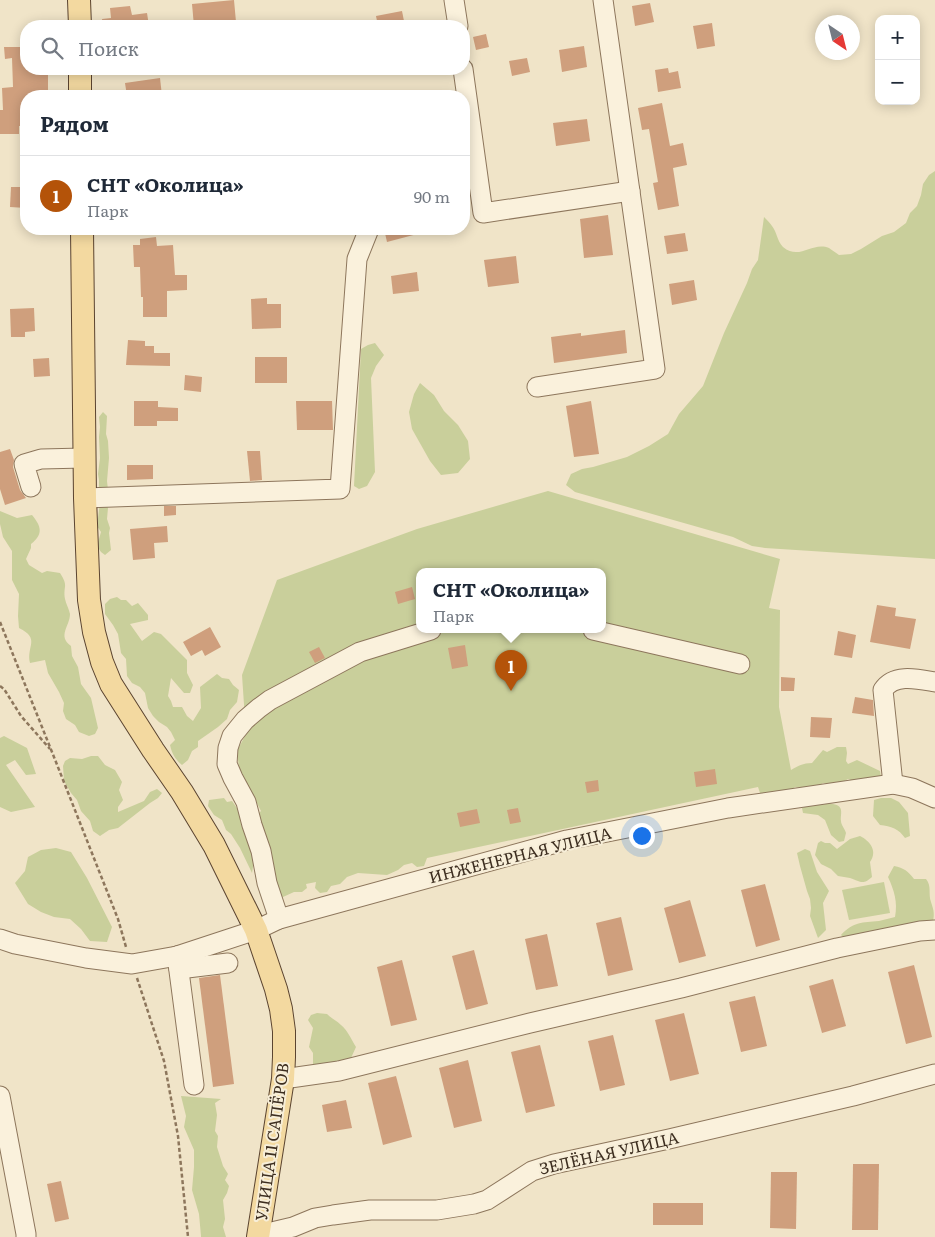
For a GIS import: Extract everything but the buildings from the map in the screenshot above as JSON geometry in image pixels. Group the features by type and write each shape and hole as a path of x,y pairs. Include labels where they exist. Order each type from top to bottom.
{"main road":[{"path":"80,0 80,20"},
{"path":"80,75 80,90"},
{"name":"УЛИЦА 11 САПЁРОВ","path":"82,235 85,498 89,600 94,632 102,662 111,684 182,792 214,845 256,930 276,989 284,1031 284,1057 268,1235"}],"street":[{"path":"454,0 457,20"},
{"path":"537,387 655,369 603,0"},
{"path":"464,75 466,90"},
{"path":"470,119 483,213 630,191"},
{"path":"85,498 340,489 357,259 367,235"},
{"path":"30,487 24,464 41,459 84,458"},
{"path":"279,919 267,883 261,851 246,802 232,778 227,764 228,748 232,736 245,720 270,700 360,652 421,633"},
{"path":"606,633 740,664"},
{"path":"893,784 883,690 891,682 906,678 935,682"},
{"name":"ИНЖЕНЕРНАЯ УЛИЦА","path":"178,963 279,919 567,840 728,808 893,784 912,788 935,798"},
{"path":"283,1079 339,1070 530,1022 681,988 837,948 920,930 935,930"},
{"path":"0,939 15,944 86,958 132,964 228,963"},
{"path":"178,963 194,1086"},
{"name":"ЗЕЛЁНАЯ УЛИЦА","path":"268,1235 315,1218 370,1210 437,1210 474,1204 487,1200 532,1171 554,1164 854,1096 935,1074"},
{"path":"0,1096 26,1237"}],"path":[{"path":"0,622 118,919 164,1061 178,1136 188,1237"},
{"path":"0,686 4,689 21,716 52,752"}],"green space":[{"path":"935,171 935,559 752,546 733,537 575,492 566,485 571,474 582,469 627,457 668,434 679,414 703,386 724,333 752,269 758,260 764,217 774,228 781,245 789,251 801,252 823,247 829,248 839,255 851,254 882,236 894,232 906,223 910,213 917,206 923,184 929,175"},
{"path":"375,343 384,355 376,366 371,378 375,472 367,486 359,489 354,486 361,349"},
{"path":"420,383 434,395 468,441 470,459 458,473 441,475 430,461 412,429 409,412 414,394"},
{"path":"103,412 107,416 108,490 99,490 99,417"},
{"path":"548,491 780,559 769,608 780,610 779,707 791,770 803,764 812,763 823,750 827,752 837,747 846,747 846,761 848,764 857,760 880,771 881,777 857,782 848,779 833,784 823,783 810,788 795,787 787,793 760,793 758,787 427,858 424,866 417,867 412,863 404,865 387,875 358,873 347,877 340,884 331,886 327,892 320,893 315,888 316,882 306,884 307,888 302,892 294,892 283,897 276,894 257,815 261,811 239,768 237,751 246,734 242,675 277,580 417,529"},
{"path":"100,502 105,502 108,508 107,519 110,528 111,550 105,555 97,546 101,532 97,526"},
{"path":"0,511 17,518 32,515 40,530 38,537 31,544 26,559 29,565 42,573 47,571 60,573 64,581 65,599 70,614 65,638 71,646 72,656 78,667 81,684 91,698 98,728 95,734 89,736 79,732 75,725 66,719 63,711 64,703 48,673 45,660 30,663 31,639 26,632 19,628 19,594 12,580 12,551 3,537"},
{"path":"117,597 121,600 126,600 132,606 138,603 148,615 148,620 130,624 142,641 154,632 161,634 187,660 187,673 193,685 190,693 184,693 171,678 168,696 173,707 182,707 187,716 193,721 201,708 200,687 217,674 222,678 229,679 239,690 237,702 230,710 227,719 198,741 198,747 192,751 188,760 182,765 176,758 170,745 175,740 171,732 153,716 148,708 145,693 140,687 132,683 127,676 126,659 121,653 118,634 105,614 105,604 110,599"},
{"path":"4,736 27,748 36,774 26,775 15,760 6,765 35,807 11,812 0,807 0,738"},
{"path":"98,756 105,765 115,770 122,782 119,790 123,800 118,807 118,812 144,801 150,792 157,789 162,793 118,828 109,830 100,836 93,831 90,821 81,811 77,800 64,781 63,766 65,761 70,758 82,759"},
{"path":"224,798 227,802 232,801 241,814 258,860 253,867 252,873 240,848 226,830 222,820 214,815 208,806 209,800"},
{"path":"891,798 899,802 908,813 910,836 905,838 894,828 880,825 873,816 874,800"},
{"path":"820,804 833,804 841,808 841,823 846,833 844,841 839,842 831,835 825,820 818,815 803,813 802,808"},
{"path":"860,836 870,844 873,850 870,862 872,877 866,881 862,882 838,876 831,869 821,864 815,855 818,843 821,841 830,843 837,849 850,839"},
{"path":"56,848 71,852 87,878 112,927 107,942 90,941 70,919 54,917 28,904 15,883 25,871 28,857 41,850"},
{"path":"805,849 810,851 817,872 829,891 823,903 826,930 818,938 810,916 810,899 797,853"},
{"path":"894,866 906,870 914,879 926,879 928,882 934,913 932,925 847,941 841,935 854,925 895,917 895,896 888,877"},
{"path":"884,882 890,913 849,920 842,890"},
{"path":"317,1013 327,1014 348,1032 356,1047 351,1058 354,1066 316,1075 313,1065 313,1053 309,1047 313,1028 308,1020 311,1015"},
{"path":"181,1096 221,1099 215,1103 217,1115 215,1131 218,1136 217,1147 223,1166 228,1174 225,1180 229,1186 223,1200 225,1219 223,1227 226,1237 201,1237 199,1214 192,1190 194,1150 184,1127 186,1116"}],"place":[{"name":"СНТ «Околица»","path":"511,691"}]}
